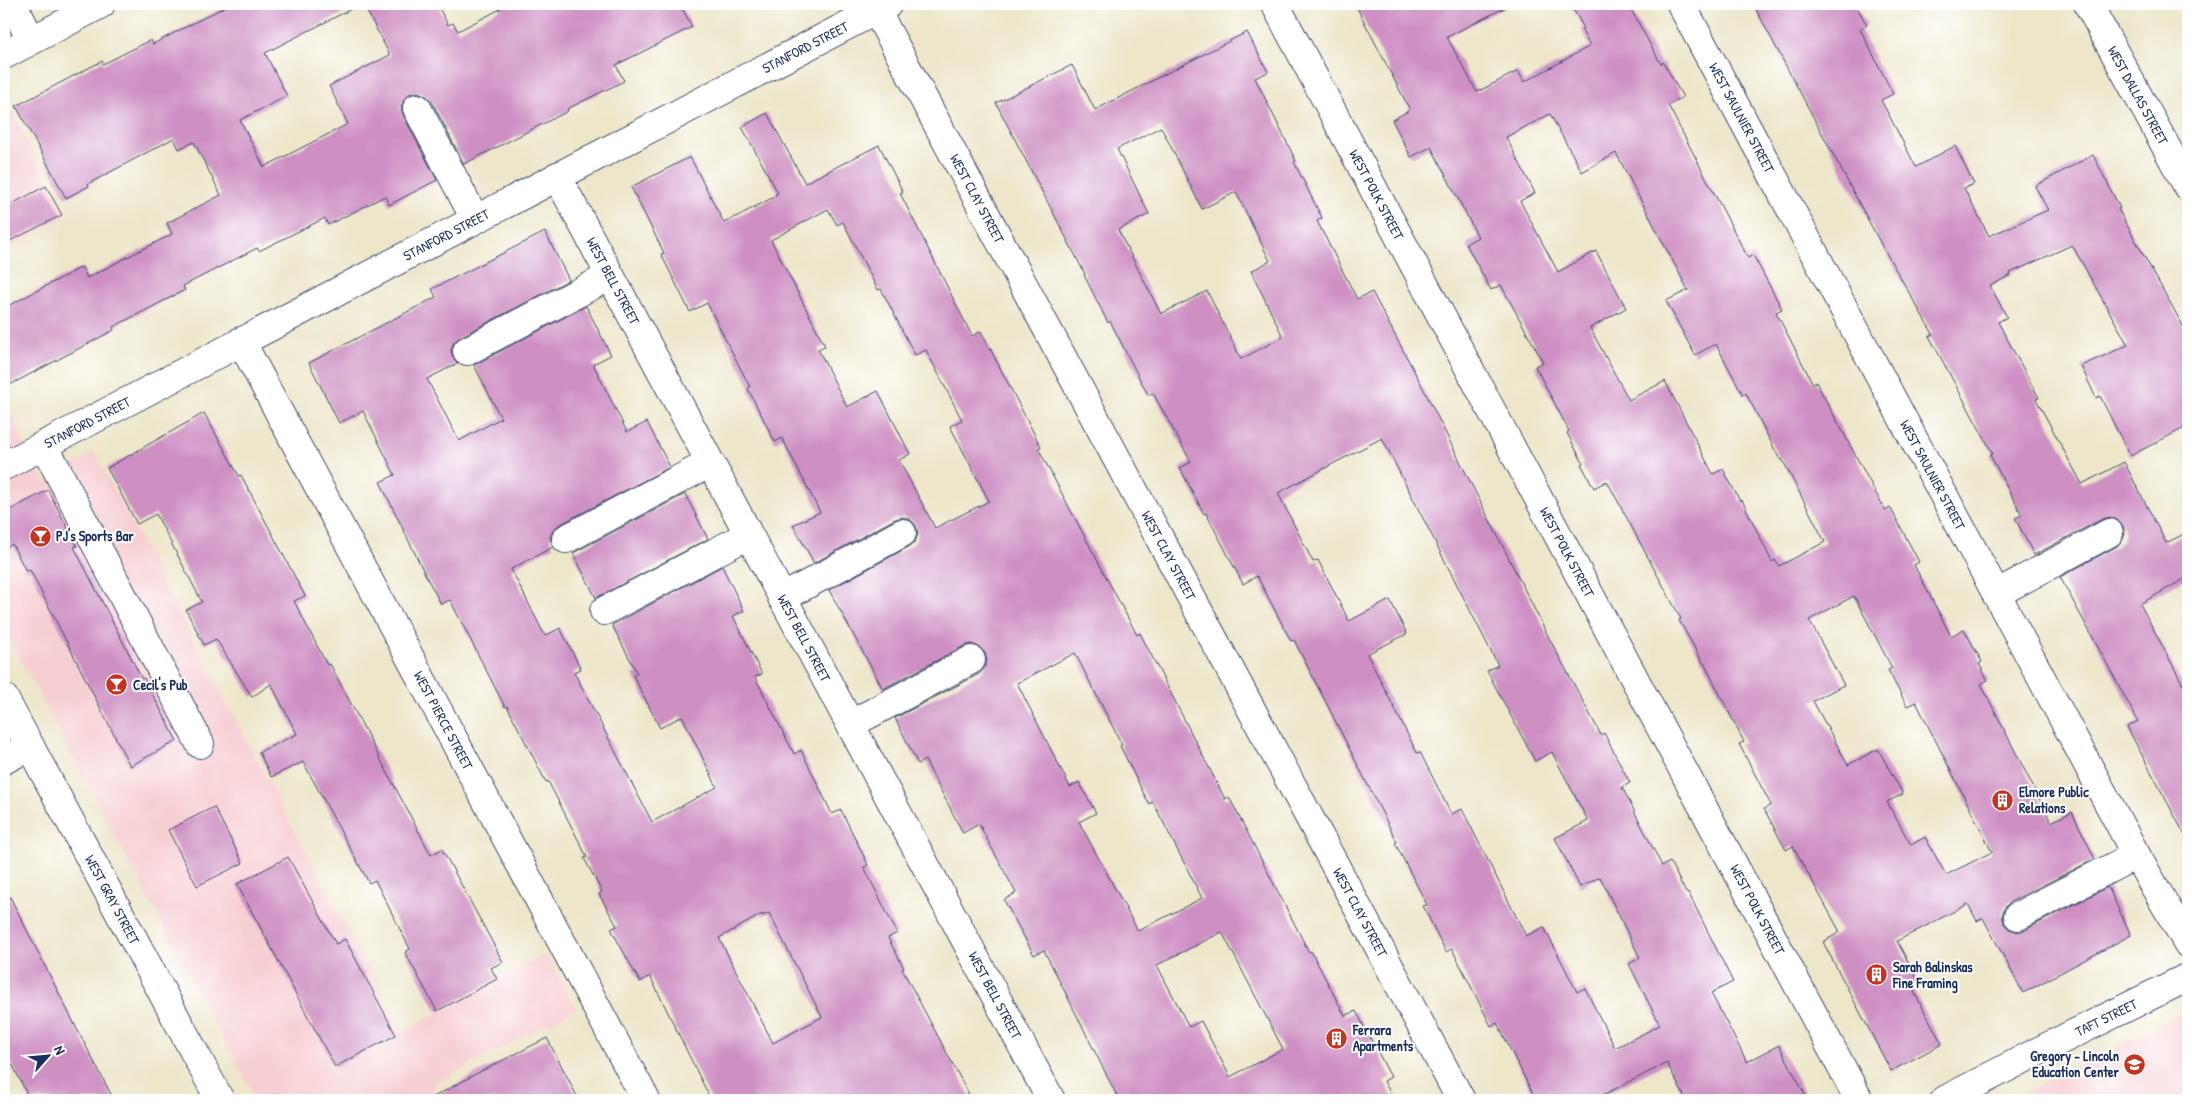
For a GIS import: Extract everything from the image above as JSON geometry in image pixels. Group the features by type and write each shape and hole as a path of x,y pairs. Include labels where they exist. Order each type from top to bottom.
{"street":[{"path":"12,4 32,40"},
{"path":"4,55 32,40 60,13 101,4"},
{"name":"WEST POLK STREET","path":"1275,4 1859,1100"},
{"name":"WEST SAULNIER STREET","path":"1681,4 2136,855 2188,944"},
{"name":"WEST DALLAS STREET","path":"2088,4 2188,187"},
{"name":"STANFORD STREET","path":"4,466 882,7"},
{"name":"WEST CLAY STREET","path":"882,7 1461,1100"},
{"path":"417,108 475,219"},
{"name":"WEST BELL STREET","path":"557,176 1051,1100"},
{"path":"467,352 610,276"},
{"name":"WEST PIERCE STREET","path":"241,341 646,1100"},
{"path":"44,445 200,744"},
{"path":"566,539 710,463"},
{"path":"782,598 902,533"},
{"path":"1996,594 2109,533"},
{"path":"604,611 748,534"},
{"path":"851,724 971,660"},
{"name":"WEST GRAY STREET","path":"4,698 220,1100"},
{"path":"4,760 30,746"},
{"path":"2018,916 2136,855"},
{"name":"TAFT STREET","path":"1945,1100 2188,977"}],"shaded area":[{"path":"4,97 66,217 4,250"},
{"path":"4,400 45,482 94,452 401,1032 546,954 576,1009 432,1085 439,1100 256,1100 4,629"},
{"name":"Gregory - Lincoln Education Center","path":"2188,1009 2188,1100 2010,1100 2155,1027"}],"building":[{"path":"230,4 361,4 265,53 287,96 240,120 264,167 348,124 329,86 390,55 363,4 437,4 448,25 453,23 458,31 510,4 680,4 692,27 616,65 624,81 464,164 431,100 418,92 409,94 401,107 403,115 437,180 389,205 385,196 328,225 325,218 259,251 257,248 183,286 185,290 113,327 114,330 4,388 4,308 82,267 87,278 172,234 167,223 221,195 194,142 179,149 174,138 88,184 89,186 66,198 16,106 102,61 103,64 151,40 153,44"},
{"path":"1355,4 1512,4 1447,37 1477,92 1518,71 1524,82 1590,46 1581,29 1584,28 1570,4 1628,4 1661,64 1663,62 1683,97 1668,105 1748,258 1753,255 1782,309 1776,312 1813,384 1816,382 1885,510 1890,507 1919,562 1914,565 1951,636 1964,629 1982,662 1979,664 1988,680 1981,684 2051,822 2072,812 2095,859 2010,902 2005,907 2002,915 2004,924 2009,929 2017,932 2025,930 2108,887 2131,935 2023,993 1983,918 1977,921 1968,904 1897,941 1920,984 1912,988 1942,1044 1891,1071 1823,942 1840,932 1793,846 1786,850 1764,809 1771,805 1739,744 1744,742 1704,663 1679,620 1681,619 1607,481 1594,488 1581,464 1583,463 1567,433 1569,431 1535,366 1543,362 1501,285 1491,290 1466,244 1478,237 1431,147 1411,157 1392,120 1410,110","holes":["1550,114 1582,172 1616,153 1688,290 1666,301 1695,355 1716,344 1743,395 1746,393 1825,542 1779,566 1775,560 1772,562 1742,500 1740,501 1723,469 1713,474 1665,381 1629,400 1590,328 1626,308 1596,251 1558,272 1520,201 1535,193 1506,137","1854,596 1892,668 1888,670 1907,706 1916,702 1992,852 1946,875 1925,837 1911,845 1887,802 1903,794 1878,749 1848,765 1813,701 1844,685 1809,620"]},
{"path":"1753,4 1855,4 1867,25 1860,29 1893,94 1881,100 1916,167 1955,146 1974,184 1964,188 1989,236 2048,210 2035,186 2093,155 2120,208 2118,209 2188,335 2188,426 2130,456 2100,396 2096,398 2081,366 2128,345 2072,245 2010,273 2011,275 1990,286 2007,317 1998,322 2039,398 2036,399 2082,484 2124,462 2166,543 2188,532 2188,577 2140,604 2188,694 2188,841 2127,727 2138,721 2060,577 2117,546 2125,534 2123,526 2117,520 2110,517 2102,519 2034,555 2015,518 2022,515 1990,455 1993,454 1929,336 1933,334 1882,246"},
{"path":"1247,32 1268,72 1255,78 1322,218 1317,221 1357,299 1372,292 1421,384 1549,638 1601,735 1604,733 1630,783 1622,787 1662,866 1670,862 1686,893 1688,892 1733,982 1711,993 1747,1062 1779,1045 1808,1100 1686,1100 1667,1063 1593,1100 1536,1100 1497,1023 1491,1026 1452,949 1446,952 1423,906 1427,905 1395,843 1397,842 1294,640 1291,641 1257,576 1243,584 1206,513 1204,514 1180,468 1191,462 1153,393 1148,395 1110,321 1108,323 1085,274 996,103 1072,65 1095,110","holes":["1161,127 1202,209 1236,192 1270,261 1251,271 1283,337 1241,359 1207,291 1161,314 1118,230 1149,214 1117,149","1382,438 1498,665 1487,671 1535,761 1552,752 1588,821 1555,838 1580,887 1600,877 1640,958 1629,964 1660,1025 1615,1048 1585,988 1577,992 1544,927 1526,936 1462,809 1451,814 1420,752 1417,753 1367,654 1407,634 1390,600 1349,621 1318,560 1313,562 1278,493"]},
{"path":"767,113 805,183 879,145 903,192 900,193 972,336 981,331 1041,447 1038,448 1070,509 1137,635 1140,633 1225,799 1229,797 1309,952 1311,951 1345,1016 1356,1011 1391,1077 1384,1081 1394,1100 1119,1100 1044,950 1034,955 1004,900 1016,893 979,824 963,833 925,760 918,764 895,718 979,674 984,669 987,661 985,653 979,647 972,644 964,646 883,689 829,590 910,546 915,542 918,534 916,526 910,519 903,517 895,519 814,563 793,525 820,512 782,438 775,442 748,389 750,387 707,303 690,312 661,254 664,253 631,187 690,157 724,223 776,196 775,194 778,193 742,127","holes":["828,209 837,225 843,222 878,290 881,289 915,355 926,350 962,420 950,426 989,501 935,528 899,460 910,454 878,391 847,407 818,349 825,346 771,240","1075,653 1122,745 1120,746 1149,804 1153,802 1202,898 1138,931 1079,822 1096,813 1079,782 1070,787 1017,683","1222,932 1283,1049 1230,1077 1201,1021 1189,1027 1157,965"]},
{"path":"46,186 62,215 4,244 4,208"},
{"path":"545,232 569,280 460,337 454,342 451,350 453,358 458,363 427,379 459,441 501,418 474,365 586,306 611,355 593,364 627,432 647,422 670,467 559,525 553,530 550,538 553,547 511,569 545,636 560,628 581,669 574,672 652,822 717,787 682,716 660,728 633,675 637,673 612,625 722,566 744,611 733,616 762,674 755,677 794,754 801,750 832,814 841,810 868,865 864,867 897,933 888,938 904,968 902,969 972,1100 711,1100 650,976 640,982 611,929 617,926 599,894 602,892 584,858 587,857 507,706 505,707 450,600 441,604 427,578 380,482 395,475 363,411 339,423 309,363 436,297 432,289","holes":["769,913 822,1017 773,1043 719,938 762,914 763,916"]},
{"path":"204,413 239,476 241,475 305,596 294,601 327,665 330,664 431,855 442,849 503,962 491,968 497,979 437,1011 405,952 410,949 375,880 369,883 303,762 271,777 259,752 297,734 271,684 252,697 216,639 204,645 186,610 202,602 156,514 137,524 107,468"},
{"path":"48,490 77,546 74,547 142,679 144,678 177,741 130,766 30,570 26,571 12,544 4,549 4,513"},
{"path":"685,494 708,539 596,598 573,553"},
{"path":"214,807 243,863 197,886 168,830"},
{"path":"288,857 336,944 345,939 396,1035 335,1067 237,884"},
{"path":"4,885 114,1100 30,1100 4,1048"},
{"path":"547,1038 579,1100 428,1100 474,1075"}],"place":[{"name":"PJ's Sports Bar","path":"40,536"},
{"name":"Cecil's Pub","path":"117,685"},
{"name":"Elmore Public Relations","path":"2003,800"},
{"name":"Sarah Balinskas Fine Framing","path":"1877,975"},
{"name":"Ferrara Apartments","path":"1337,1038"},
{"name":"Gregory - Lincoln Education Center","path":"2135,1064"}]}
